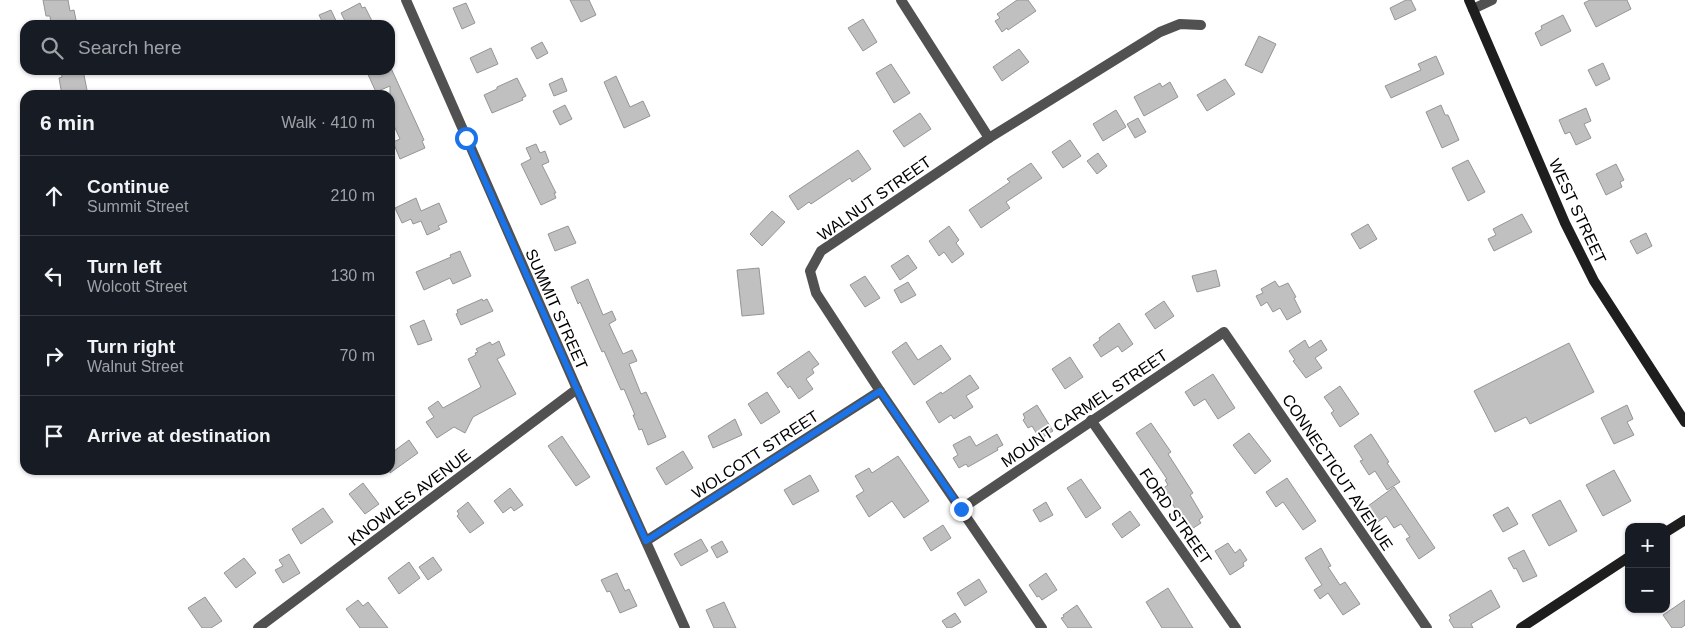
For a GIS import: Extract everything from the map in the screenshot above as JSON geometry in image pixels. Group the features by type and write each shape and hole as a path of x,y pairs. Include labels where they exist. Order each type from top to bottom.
{"main road":[{"name":"WEST STREET","path":"1471,4 1566,223 1594,281 1685,422"},
{"path":"1670,529 1685,520"},
{"path":"1521,628 1625,560"}],"street":[{"name":"SUMMIT STREET","path":"406,0 577,389 685,628"},
{"path":"901,0 988,138"},
{"path":"1471,4 1492,0"},
{"name":"WALNUT STREET","path":"1042,628 880,391 816,293 810,271 821,251 988,138 1160,32 1180,24 1201,25"},
{"name":"MOUNT CARMEL STREET","path":"961,509 1224,332"},
{"name":"CONNECTICUT AVENUE","path":"1224,332 1427,628"},
{"name":"KNOWLES AVENUE","path":"258,628 577,389"},
{"name":"WOLCOTT STREET","path":"646,541 880,391"},
{"name":"FORD STREET","path":"1092,420 1236,628"}],"building":[{"path":"43,0 68,0 70,11 74,10 76,20 50,20 50,16 46,16"},
{"path":"570,0 589,0 596,15 581,22"},
{"path":"1017,0 1028,0 1036,11 1002,32 995,21 1000,18 997,14"},
{"path":"1406,0 1411,0 1416,10 1395,20 1390,8"},
{"path":"1590,0 1627,0 1631,9 1596,27 1584,3"},
{"path":"360,3 362,8 365,7 372,20 344,20 341,13"},
{"path":"466,3 475,23 462,29 453,8"},
{"path":"331,10 336,20 322,20 319,15"},
{"path":"1563,15 1571,31 1541,46 1535,33 1542,29 1541,26"},
{"path":"863,19 877,42 863,51 848,28"},
{"path":"1259,36 1276,44 1262,73 1245,65"},
{"path":"542,42 548,53 537,59 531,48"},
{"path":"491,48 498,64 477,73 470,58"},
{"path":"1019,49 1029,62 1002,81 993,67"},
{"path":"1436,56 1444,74 1391,98 1385,86 1421,70 1418,64"},
{"path":"1603,63 1610,79 1596,86 1588,70"},
{"path":"891,64 910,93 894,103 876,73"},
{"path":"62,75 84,75 87,90 61,90 59,78 62,77"},
{"path":"368,75 394,75 424,140 422,141 425,148 400,159 395,147 395,141 400,139 395,128 395,90 390,90 390,86 375,90"},
{"path":"616,76 630,107 643,101 650,116 624,128 604,82"},
{"path":"517,78 526,96 522,98 523,100 492,113 484,95"},
{"path":"562,78 567,91 554,96 549,84"},
{"path":"1225,79 1235,94 1207,111 1197,95"},
{"path":"1170,82 1178,97 1144,116 1134,97 1160,83 1162,87"},
{"path":"565,105 572,119 560,125 553,111"},
{"path":"1441,105 1445,115 1448,115 1459,140 1442,148 1426,112"},
{"path":"1586,108 1591,121 1584,124 1591,138 1576,145 1570,132 1565,134 1559,120"},
{"path":"1116,110 1126,127 1103,141 1093,124"},
{"path":"920,113 931,129 904,147 893,131"},
{"path":"1138,118 1146,132 1135,138 1127,124"},
{"path":"1070,140 1081,156 1063,168 1052,152"},
{"path":"536,144 540,153 545,151 549,162 542,165 556,193 554,193 556,198 541,205 521,164 531,159 526,148"},
{"path":"858,150 871,169 852,182 850,178 811,204 809,202 798,210 789,196"},
{"path":"1098,153 1107,166 1097,174 1087,161"},
{"path":"1468,160 1485,192 1468,201 1452,168"},
{"path":"1031,163 1042,178 1006,202 1010,208 981,228 969,210 1010,182 1007,179"},
{"path":"1616,164 1624,180 1620,182 1622,187 1606,195 1596,174"},
{"path":"416,198 421,211 439,203 447,222 438,226 440,229 427,235 421,221 413,224 411,219 402,223 395,208"},
{"path":"772,211 785,222 762,246 750,234"},
{"path":"1522,214 1532,232 1494,251 1488,239 1496,235 1493,229"},
{"path":"1368,224 1377,239 1360,249 1351,234"},
{"path":"568,226 576,243 555,251 548,234"},
{"path":"949,226 959,240 956,243 964,254 952,263 944,252 939,256 929,241"},
{"path":"1646,233 1652,246 1637,254 1630,241"},
{"path":"460,251 471,276 453,284 450,278 424,290 416,272 451,257 450,255"},
{"path":"908,255 917,268 900,280 891,266"},
{"path":"759,268 764,314 742,316 737,270"},
{"path":"1216,270 1220,286 1197,292 1192,276"},
{"path":"865,276 880,298 865,307 850,285"},
{"path":"588,279 603,315 612,311 616,320 609,324 623,354 632,350 637,361 629,364 641,394 646,392 666,437 648,445 642,429 639,430 624,389 621,390 604,351 602,352 580,302 578,304 571,287"},
{"path":"1275,281 1279,287 1288,283 1296,297 1294,298 1301,312 1287,320 1280,308 1273,312 1267,302 1261,306 1256,296 1263,293 1261,289"},
{"path":"908,282 916,295 901,303 894,290"},
{"path":"482,299 483,301 487,299 493,311 461,325 456,314 458,313 457,310"},
{"path":"1164,301 1174,316 1155,329 1145,314"},
{"path":"424,320 432,340 418,345 410,326"},
{"path":"1119,323 1133,344 1122,352 1118,346 1101,357 1093,345"},
{"path":"1305,340 1309,348 1321,340 1327,350 1315,358 1322,368 1306,378 1293,361 1295,360 1289,351"},
{"path":"499,341 505,355 497,359 516,394 473,417 465,433 454,427 437,438 426,422 434,417 428,408 438,401 443,408 481,387 468,359 476,355 475,353 478,352 476,349 490,342 492,345"},
{"path":"906,342 918,360 941,345 951,359 914,385 892,352"},
{"path":"1569,343 1594,392 1530,424 1526,417 1495,432 1474,391"},
{"path":"809,351 819,364 812,369 814,373 806,379 813,389 799,399 790,386 788,388 777,373"},
{"path":"1070,357 1083,377 1065,389 1052,369"},
{"path":"1213,374 1235,408 1218,419 1205,399 1194,406 1185,392"},
{"path":"970,375 979,388 966,396 973,407 954,419 951,415 939,423 926,402 941,392 942,394"},
{"path":"1340,386 1359,414 1340,427 1331,413 1334,411 1324,397"},
{"path":"767,392 780,412 761,424 748,404"},
{"path":"1037,405 1053,431 1040,439 1032,426 1028,428 1023,420 1025,418 1023,414"},
{"path":"1627,405 1633,419 1627,422 1634,435 1614,444 1601,418"},
{"path":"735,419 742,435 713,448 708,436"},
{"path":"1151,423 1171,452 1168,454 1193,493 1190,495 1203,517 1199,520 1201,523 1190,530 1162,489 1168,485 1165,480 1167,479 1136,433"},
{"path":"1249,433 1271,461 1255,474 1233,445"},
{"path":"997,434 1003,445 997,448 998,450 968,467 966,464 959,468 953,458 958,455 953,445 970,436 976,446"},
{"path":"1371,434 1400,482 1387,490 1375,471 1369,475 1360,461 1363,460 1354,446"},
{"path":"562,436 590,477 576,486 548,446"},
{"path":"409,440 418,453 395,469 395,450"},
{"path":"683,451 693,468 666,485 656,468"},
{"path":"898,456 929,501 904,518 892,501 869,517 856,496 864,491 855,476 869,468 872,473"},
{"path":"1614,470 1631,501 1603,516 1586,485"},
{"path":"810,475 819,491 793,505 784,490"},
{"path":"1287,478 1316,521 1303,530 1283,502 1276,507 1266,492"},
{"path":"1081,479 1101,508 1086,518 1067,488"},
{"path":"363,483 379,504 365,514 349,494"},
{"path":"1394,487 1435,548 1419,559 1406,539 1410,537 1401,524 1394,528 1386,516 1375,524 1364,509"},
{"path":"510,488 523,505 514,511 511,507 503,513 494,501"},
{"path":"1560,500 1577,531 1549,546 1532,515"},
{"path":"468,502 484,523 470,533 457,516 459,514 457,511"},
{"path":"1046,502 1053,515 1040,522 1033,510"},
{"path":"1508,507 1518,524 1503,532 1493,515"},
{"path":"323,508 333,522 301,544 292,529"},
{"path":"1130,511 1140,525 1122,538 1112,524"},
{"path":"943,525 951,538 931,551 923,538"},
{"path":"701,539 708,551 681,566 674,554"},
{"path":"722,541 728,552 717,558 711,547"},
{"path":"1228,543 1235,553 1240,549 1247,560 1243,563 1244,566 1230,575 1215,551"},
{"path":"1321,548 1331,566 1328,567 1340,585 1345,582 1360,604 1343,615 1328,593 1320,599 1314,590 1322,585 1305,558"},
{"path":"1524,550 1537,576 1523,582 1508,558"},
{"path":"289,554 300,573 283,583 275,570 283,566 279,560"},
{"path":"433,557 442,570 428,580 419,567"},
{"path":"244,558 256,573 236,588 224,573"},
{"path":"409,562 420,578 399,594 388,578"},
{"path":"617,573 625,591 629,589 637,606 620,613 610,591 607,592 601,580"},
{"path":"1046,573 1057,590 1042,600 1039,596 1037,597 1029,585"},
{"path":"979,579 987,592 965,606 957,593"},
{"path":"1168,588 1193,628 1162,628 1146,602"},
{"path":"1491,590 1500,607 1471,624 1473,628 1454,628 1449,620 1451,618 1449,615"},
{"path":"205,597 222,621 211,628 202,628 188,608"},
{"path":"358,600 363,606 368,602 388,628 360,628 346,609"},
{"path":"1685,600 1685,625 1681,628 1672,628 1663,615 1670,613 1670,610"},
{"path":"724,602 736,628 714,628 706,610"},
{"path":"1077,605 1092,628 1068,628 1061,618"},
{"path":"955,613 961,622 951,628 947,628 942,621"}],"route":[{"path":"466,138 646,541 880,391 961,509"}]}
